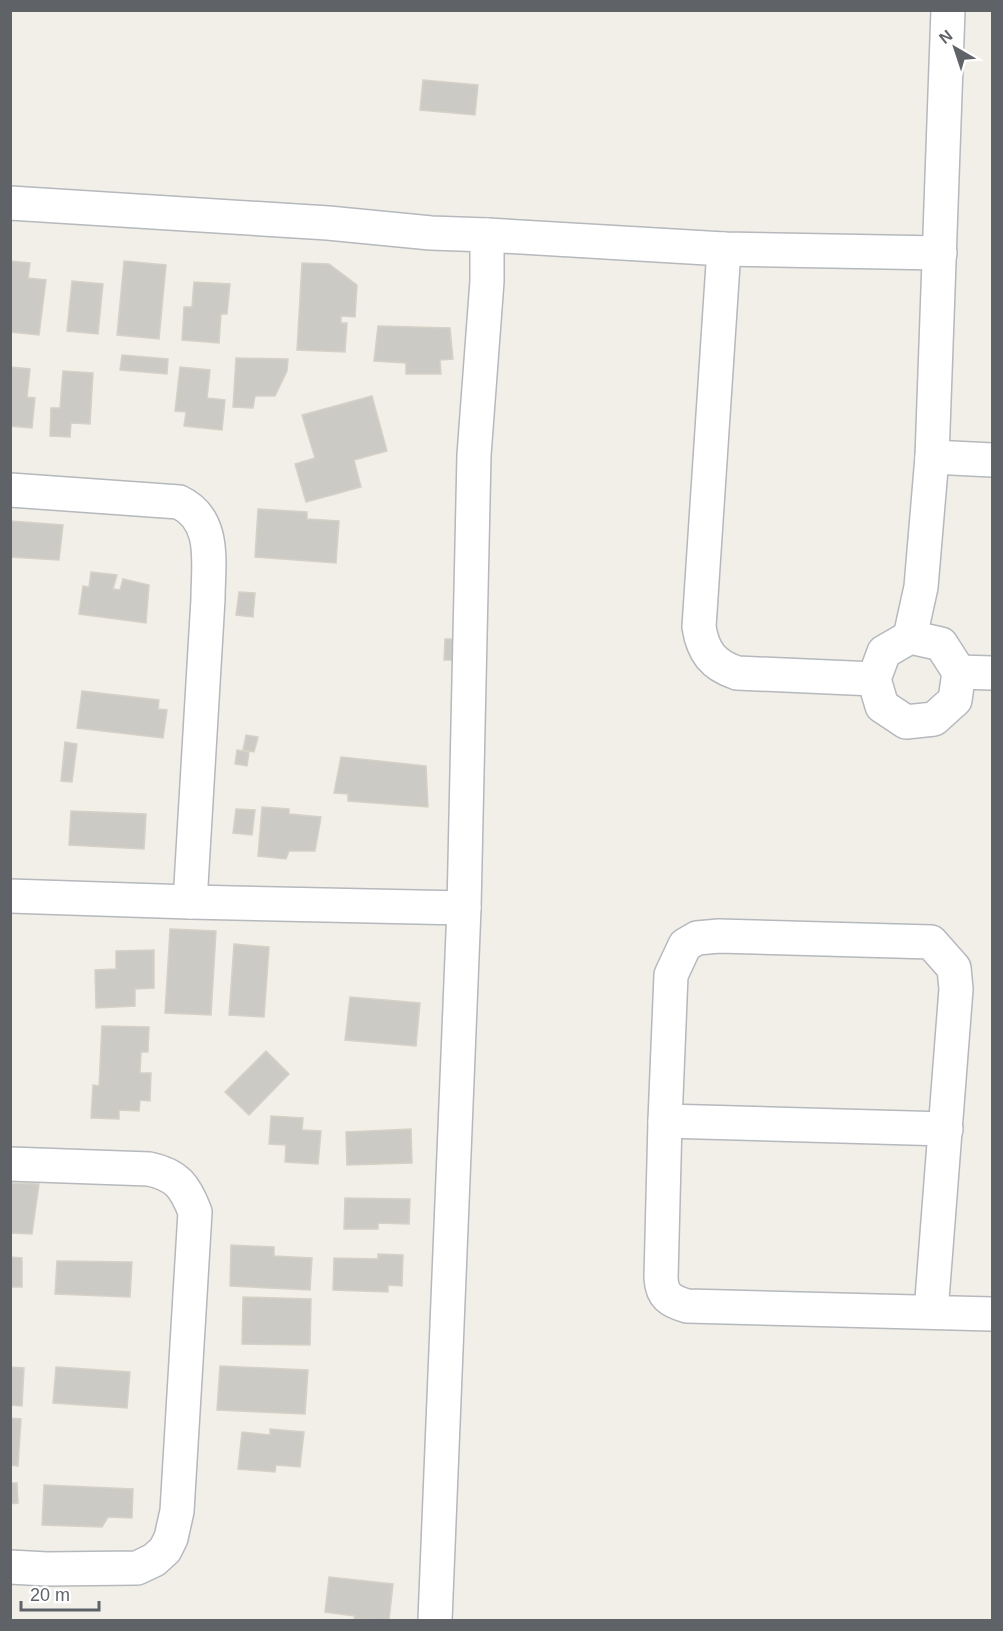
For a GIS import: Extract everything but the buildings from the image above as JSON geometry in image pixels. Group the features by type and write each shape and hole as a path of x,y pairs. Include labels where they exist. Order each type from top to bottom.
{"street":[{"path":"909,638 921,587 932,457 948,10"},
{"path":"10,203 328,223 431,233 724,249 940,253"},
{"path":"435,1620 464,908 474,455 487,281 487,235"},
{"path":"724,249 699,627 701,641 711,658 723,668 737,673 874,679"},
{"path":"932,457 993,460"},
{"path":"10,490 179,502 190,507 199,516 206,531 208,599 190,902"},
{"path":"909,638 941,645 959,672 955,700 934,719 906,722 882,706 874,679 884,652 909,638"},
{"path":"959,672 993,673"},
{"path":"10,896 464,908"},
{"path":"931,1312 956,989 954,968 931,942 719,936 697,938 685,945 671,975 661,1278 662,1289 669,1298 687,1306 993,1314"},
{"path":"665,1120 946,1129"},
{"path":"10,1164 148,1169 166,1172 187,1191 195,1212 177,1511 171,1538 165,1550 154,1560 138,1568 10,1567"}]}
